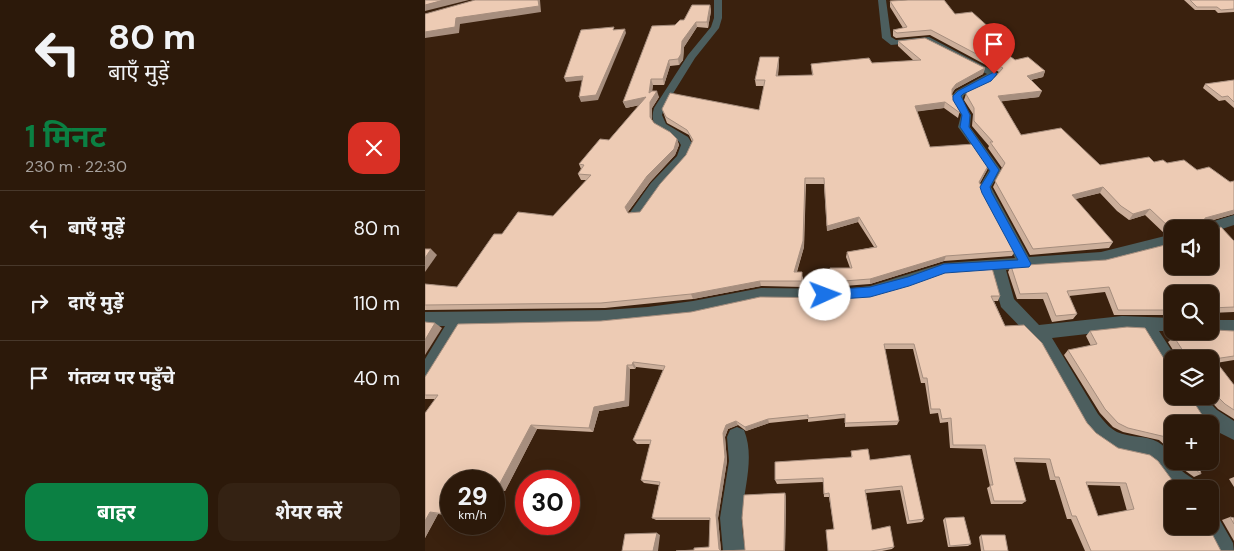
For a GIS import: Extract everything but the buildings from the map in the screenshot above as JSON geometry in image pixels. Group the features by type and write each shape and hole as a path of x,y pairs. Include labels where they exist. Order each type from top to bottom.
{"street":[{"path":"636,214 656,186 681,157 687,145 684,139 661,126 657,115 659,108 691,57 715,28 718,18 717,0"},
{"path":"882,0 887,38 890,41 894,43 926,39 994,74 961,93 957,96 957,100 966,115 964,127 995,170 985,187 1025,264"},
{"path":"1219,225 1234,220"},
{"path":"1219,231 1229,236"},
{"path":"425,319 605,317 693,308 761,294 842,295 870,292 944,269 1101,258 1164,241"},
{"path":"997,266 1007,302 1047,342 1091,420 1109,438 1153,450 1164,458 1172,476 1178,480"},
{"path":"425,374 458,320"},
{"path":"1038,332 1145,323 1164,324"},
{"path":"1145,323 1164,354"},
{"path":"1219,327 1234,327"},
{"path":"1199,405 1216,421 1234,431"},
{"path":"735,551 731,518 739,462 737,437"},
{"path":"1217,535 1225,551"}],"route":[{"path":"825,295 870,292 944,269 1025,264 990,200 985,187 995,170 967,133 964,127 966,115 957,100 957,96 968,88 992,77 994,74"}]}
